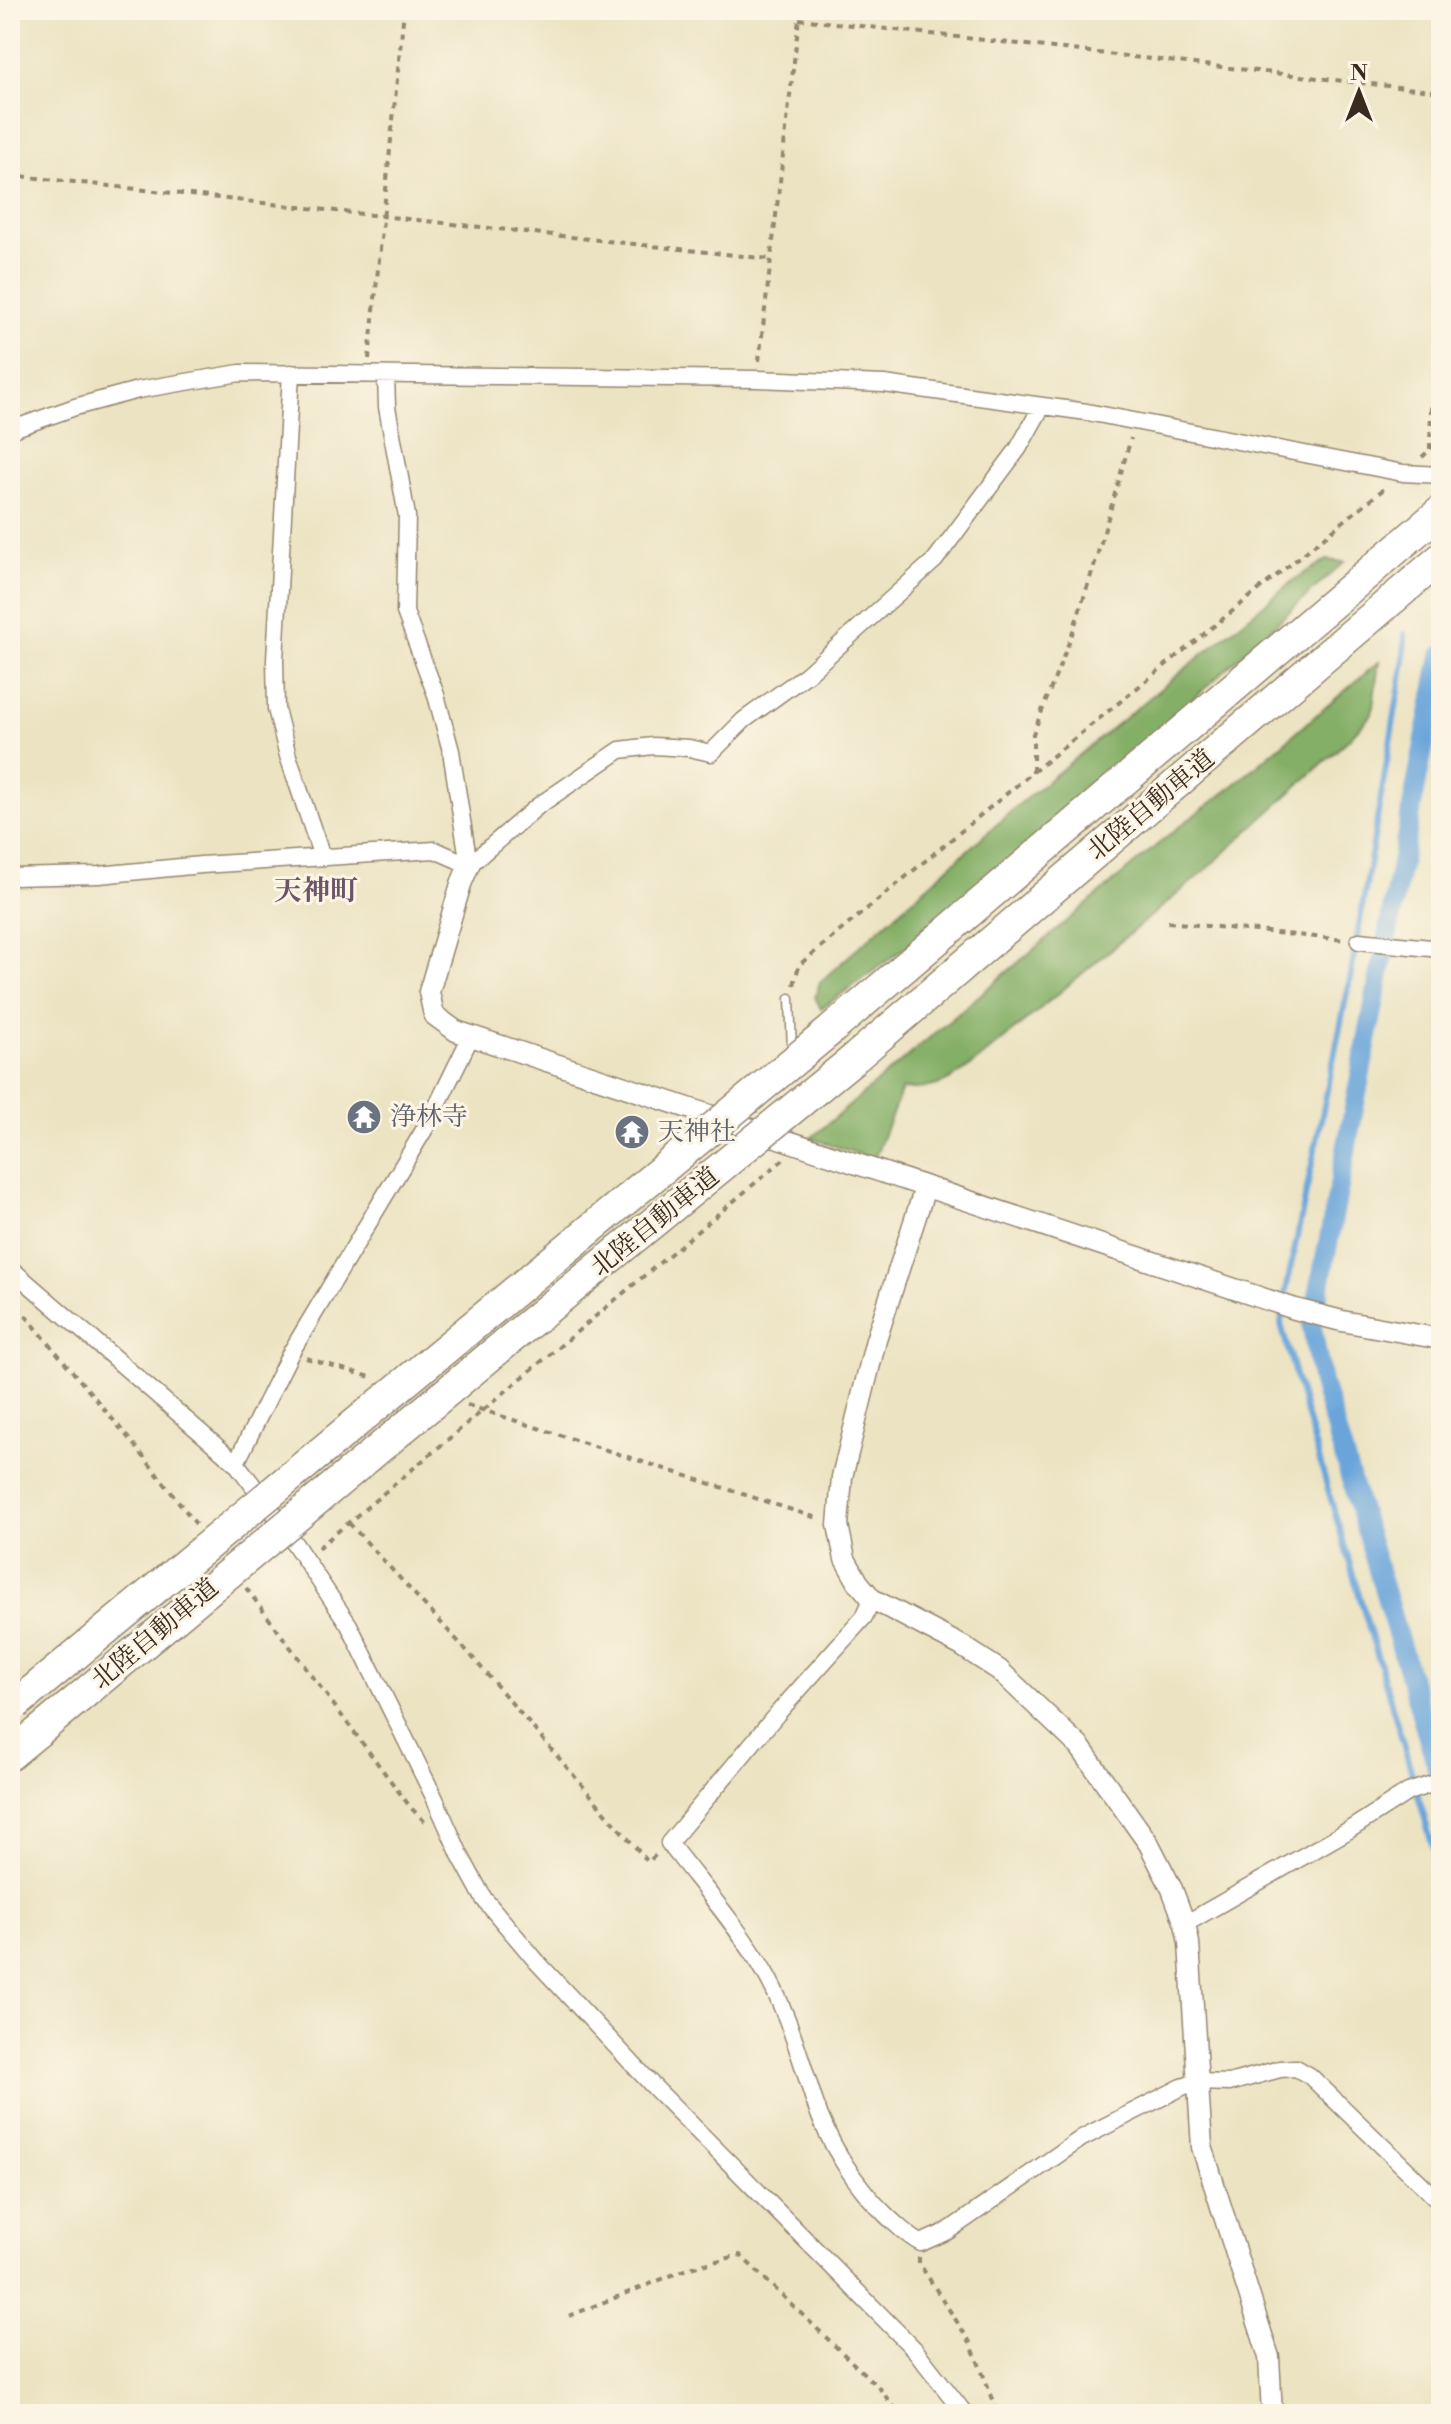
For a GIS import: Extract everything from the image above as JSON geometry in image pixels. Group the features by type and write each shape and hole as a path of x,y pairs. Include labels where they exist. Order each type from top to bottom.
{"highway":[{"name":"北陸自動車道","path":"10,1708 831,1030 1441,511"},
{"name":"北陸自動車道","path":"10,1755 500,1347 856,1057 1441,558"}],"street":[{"path":"10,430 75,407 138,390 240,373 757,379 884,384 1136,419 1403,473 1441,475"},
{"path":"291,373 275,660 276,709 288,756 322,857"},
{"path":"386,375 387,407 407,516 405,612 436,695 451,751 469,865"},
{"path":"1042,406 1018,449 935,560 806,675 744,720 711,753 653,746 620,750 538,806 469,865 429,992 434,1015 456,1031 794,1136 925,1188 1295,1309 1441,1339"},
{"path":"10,877 99,875 201,865 435,850 469,865"},
{"path":"1351,940 1441,949"},
{"path":"236,1463 290,1354 430,1120 471,1036"},
{"path":"925,1188 876,1340 842,1477 838,1525 845,1559 872,1599 962,1646 999,1670 1080,1747 1149,1844 1172,1889 1189,1943 1197,2082 1206,2166 1269,2357 1272,2414"},
{"path":"10,1268 236,1463 306,1559 366,1657 484,1899 538,1963 656,2089 915,2350 965,2414"},
{"path":"872,1599 864,1617 777,1714 669,1843 760,1964 784,2011 806,2069 814,2101 843,2162 869,2199 907,2236 921,2243 948,2231 1082,2138 1147,2103 1197,2082 1229,2083 1280,2069 1296,2068 1310,2076 1441,2203"},
{"path":"1185,1924 1349,1830 1408,1792 1441,1781"}],"lane":[{"path":"790,998 792,1071"},
{"path":"793,1100 794,1114"}],"path":[{"path":"367,373 404,10"},
{"path":"757,379 800,10"},
{"path":"799,19 1441,92"},
{"path":"10,175 770,259"},
{"path":"1430,449 1431,408 1441,371"},
{"path":"1033,772 1033,734 1086,593 1136,419"},
{"path":"790,998 799,965 1403,473"},
{"path":"1168,922 1351,940"},
{"path":"306,1559 784,1158 794,1136"},
{"path":"290,1354 380,1380"},
{"path":"455,1402 838,1525"},
{"path":"349,1523 467,1651 648,1862 669,1843"},
{"path":"921,2243 919,2263 970,2342 999,2414"},
{"path":"569,2316 690,2268 740,2255 880,2389 899,2414"}],"green space":[{"path":"1327,560 1344,562 1083,799 940,922 821,1009 815,997 820,982 1017,806 1295,579"},
{"path":"1379,662 1372,714 1348,740 1200,875 981,1058 936,1086 902,1089 874,1159 811,1138 1176,829 1227,791"}],"waterway":[{"path":"1284,1300 1351,974 1404,660 1405,634"},
{"path":"1441,656 1312,1327 1322,1383 1441,1780"},
{"path":"1283,1311 1281,1324 1300,1393 1441,1876"}],"place":[{"name":"浄林寺","path":"364,1117"},
{"name":"天神社","path":"632,1132"}],"district":[{"name":"天神町","path":"316,891"}]}
